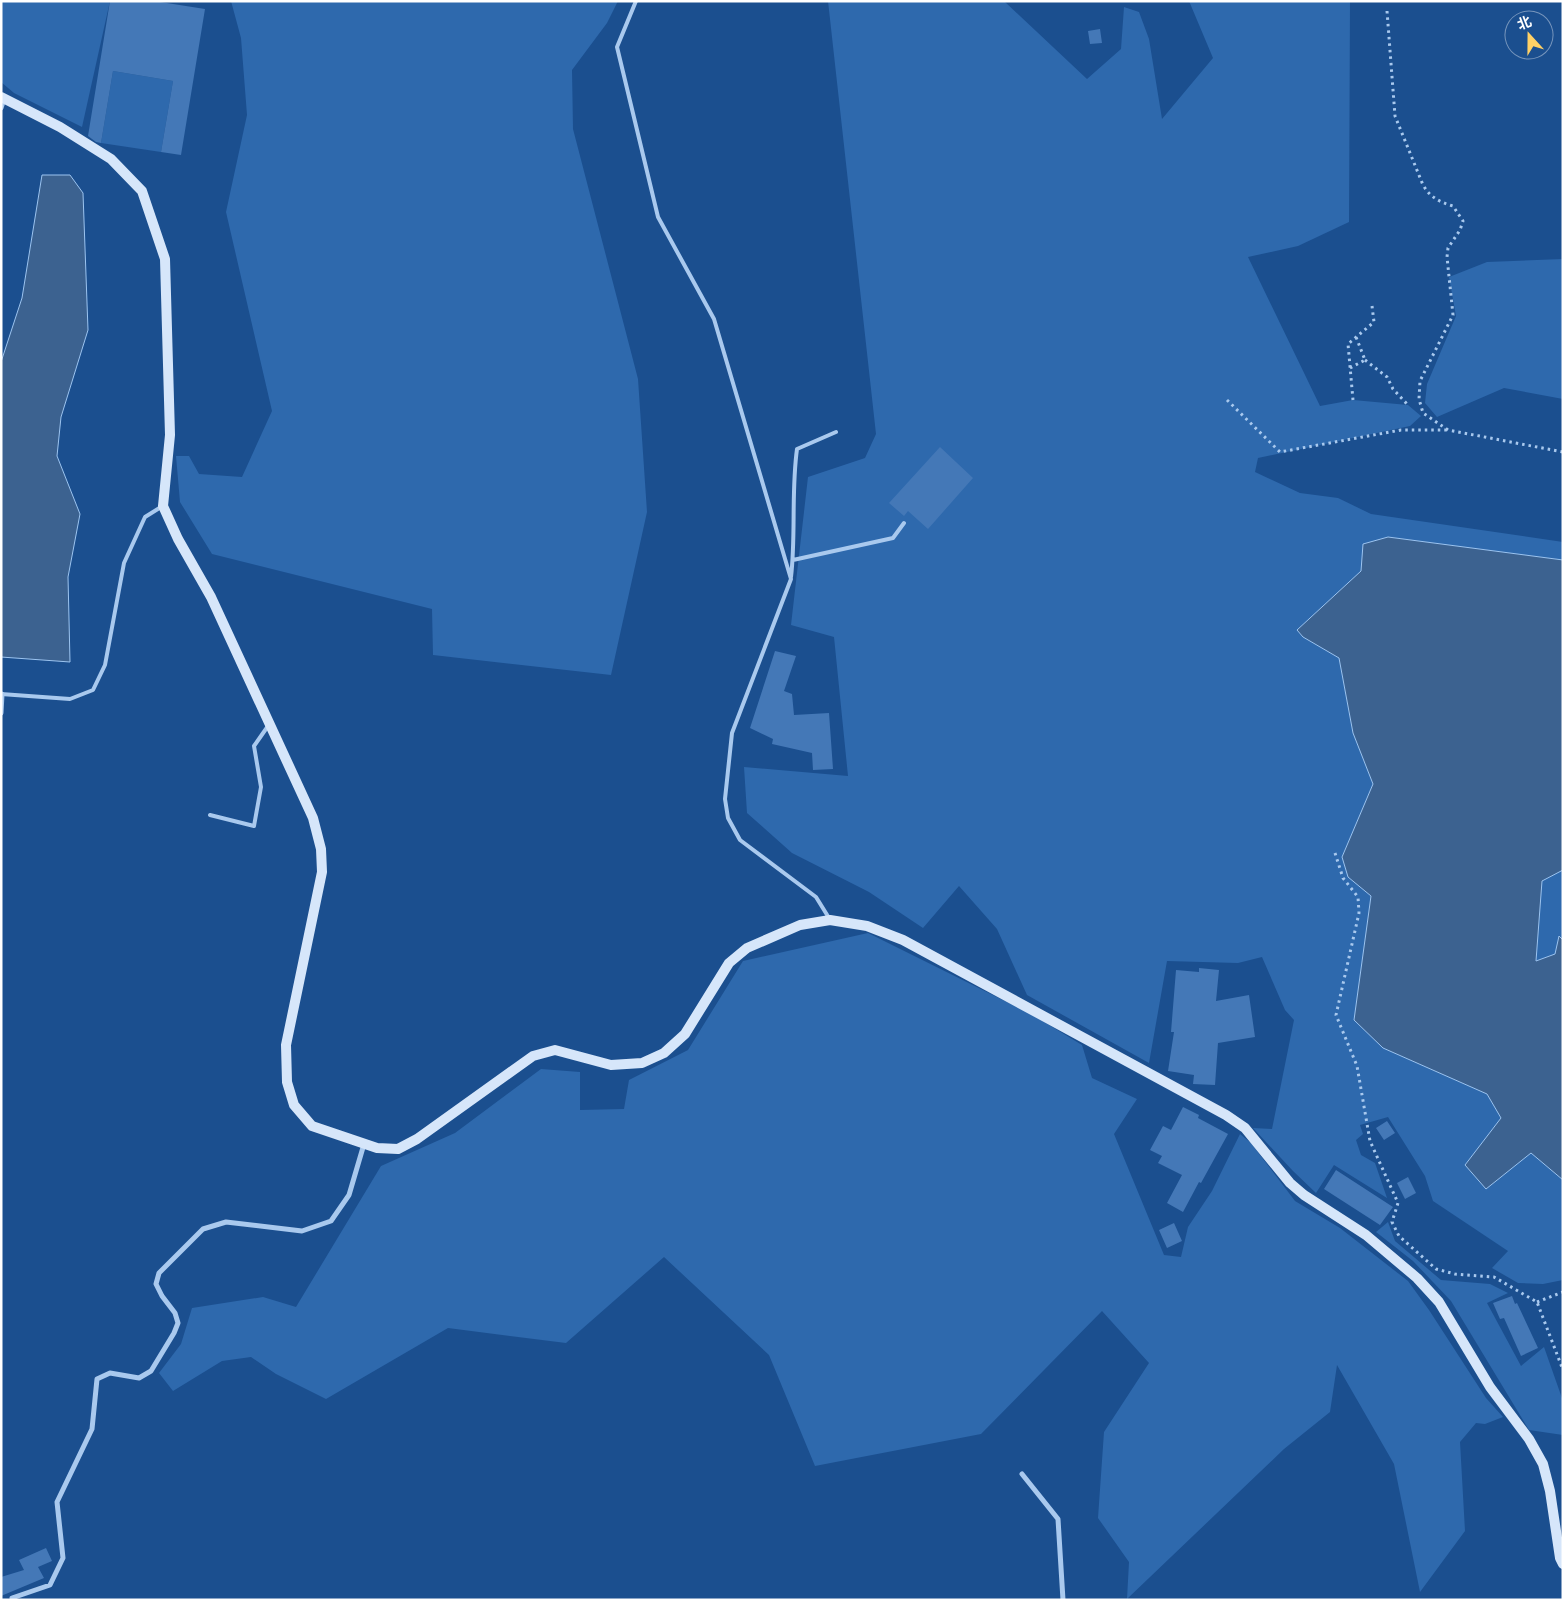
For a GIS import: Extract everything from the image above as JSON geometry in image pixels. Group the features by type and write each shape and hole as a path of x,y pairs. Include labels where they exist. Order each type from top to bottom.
{"street":[{"path":"2,102 60,127 111,159 142,191 165,258 170,435 163,506 178,538 211,597 270,724 313,818 321,849 322,872 286,1045 287,1082 294,1105 312,1126 377,1148 398,1148 417,1139 533,1056 556,1050 611,1065 642,1063 664,1054 686,1034 729,963 747,948 800,925 830,920 867,926 903,940 1226,1114 1246,1128 1290,1183 1304,1196 1366,1235 1417,1278 1439,1302 1490,1387 1529,1439 1543,1464 1550,1491 1560,1558 1563,1564"},
{"path":"1,712 2,694"},
{"path":"12,1598 50,1585 63,1558 57,1502 92,1429 97,1379 110,1372 139,1378 151,1371 174,1333 178,1322 175,1313 162,1296 156,1284 159,1273 203,1229 226,1222 302,1231 331,1221 348,1195 364,1144"},
{"path":"1022,1474 1058,1519 1063,1600"}],"lane":[{"path":"636,1 617,47 658,217 714,319 791,579"},
{"path":"830,920 816,897 740,840 728,818 725,799 732,733 791,579 794,470 797,449 836,432"},
{"path":"2,694 70,700 94,690 105,665 124,563 145,518 163,506"},
{"path":"793,560 893,538 904,523"},
{"path":"210,815 254,826 261,787 254,746 270,724"}],"path":[{"path":"1387,11 1395,116 1428,194 1442,203 1453,206 1463,220 1460,230 1448,248 1447,257 1452,315 1420,381 1418,399 1423,412 1448,430"},
{"path":"1354,400 1348,344 1374,322 1372,306"},
{"path":"1356,338 1365,360 1388,377 1393,389 1408,405"},
{"path":"1350,368 1365,360"},
{"path":"1227,400 1280,452 1401,430 1448,430 1563,452"},
{"path":"1335,853 1343,878 1358,897 1359,913 1336,1015 1357,1066 1370,1140 1398,1203 1392,1222 1399,1236 1436,1269 1455,1274 1494,1277 1536,1302 1563,1370"},
{"path":"1536,1302 1563,1292"}],"shaded area":[{"path":"1,1 110,1 82,127 14,93 1,82"},
{"path":"231,1 618,1 607,23 572,70 573,129 638,379 647,512 611,675 433,655 432,609 212,554 180,502 176,456 189,456 199,474 242,477 272,411 226,212 247,115 241,38"},
{"path":"828,1 1004,1 1087,79 1121,49 1124,7 1139,12 1149,39 1162,119 1213,58 1189,1 1350,1 1349,222 1298,246 1248,257 1320,406 1353,400 1408,405 1421,416 1410,426 1258,458 1255,472 1300,493 1338,498 1371,514 1563,542 1563,560 1388,537 1361,571 1297,630 1303,637 1339,658 1353,733 1373,784 1342,857 1349,877 1371,896 1354,1020 1383,1048 1487,1094 1501,1118 1465,1165 1486,1189 1531,1153 1563,1180 1563,1280 1543,1284 1518,1283 1492,1268 1508,1251 1433,1201 1425,1176 1388,1117 1360,1125 1363,1134 1356,1140 1361,1155 1375,1163 1387,1198 1334,1165 1316,1193 1293,1171 1253,1128 1272,1129 1294,1020 1285,1010 1262,957 1238,963 1167,961 1149,1063 1027,995 997,929 959,886 923,928 869,892 792,853 747,813 744,767 848,776 834,637 791,625 808,477 865,458 876,434"},
{"path":"113,71 173,81 161,152 101,143"},
{"path":"42,175 70,175 83,193 88,330 61,417 57,456 80,514 68,577 70,662 1,657 1,362 22,298"},
{"path":"1563,259 1563,399 1504,388 1437,417 1425,403 1427,384 1456,316 1449,277 1487,262"},
{"path":"1388,537 1563,560 1563,870 1542,881 1536,961 1555,954 1559,936 1563,940 1563,1180 1531,1153 1486,1189 1465,1165 1501,1118 1487,1094 1383,1048 1354,1020 1371,896 1348,877 1342,857 1373,784 1353,733 1339,658 1303,637 1297,630 1361,571 1363,544"},
{"path":"1563,870 1563,940 1560,937 1555,954 1536,961 1542,880"},
{"path":"868,933 1031,1014 1082,1045 1092,1078 1137,1099 1114,1134 1164,1255 1181,1257 1188,1227 1212,1191 1240,1134 1251,1143 1295,1201 1340,1228 1408,1281 1486,1398 1503,1417 1485,1424 1476,1423 1460,1442 1465,1531 1420,1592 1394,1464 1337,1365 1330,1412 1284,1449 1127,1599 1129,1562 1098,1518 1104,1432 1149,1363 1102,1311 981,1434 815,1466 769,1355 664,1257 566,1343 448,1328 326,1399 276,1374 251,1357 222,1361 173,1391 159,1373 181,1344 192,1308 263,1297 296,1307 381,1166 455,1133 541,1069 580,1072 580,1110 624,1109 629,1080 688,1050 743,961"},
{"path":"1388,1222 1395,1241 1441,1280 1490,1284 1508,1293 1487,1303 1521,1366 1544,1347 1563,1401 1563,1435 1529,1430 1451,1301 1413,1261 1376,1232"}],"building":[{"path":"110,1 154,1 205,9 181,155 161,152 173,81 113,71 101,143 88,136"},
{"path":"1100,29 1102,43 1090,44 1088,31"},
{"path":"940,447 973,478 928,529 908,511 904,516 889,503"},
{"path":"775,651 796,656 784,691 792,694 794,715 829,713 833,769 813,770 812,753 772,744 773,739 750,728"},
{"path":"1199,968 1219,970 1216,1001 1249,995 1255,1037 1218,1043 1215,1085 1193,1084 1194,1075 1168,1071 1174,1032 1171,1032 1176,970 1199,972"},
{"path":"1183,1107 1199,1115 1198,1118 1228,1134 1183,1212 1167,1203 1182,1175 1158,1163 1162,1156 1150,1150 1163,1126 1171,1130"},
{"path":"1387,1121 1395,1133 1384,1140 1376,1128"},
{"path":"1336,1170 1393,1207 1380,1225 1324,1189"},
{"path":"1408,1177 1416,1193 1405,1199 1397,1183"},
{"path":"1174,1223 1182,1241 1167,1248 1159,1230"},
{"path":"1512,1296 1538,1348 1521,1356 1504,1318 1500,1319 1493,1303"},
{"path":"46,1548 52,1561 38,1567 44,1578 1,1596 1,1577 24,1570 19,1560"}]}
